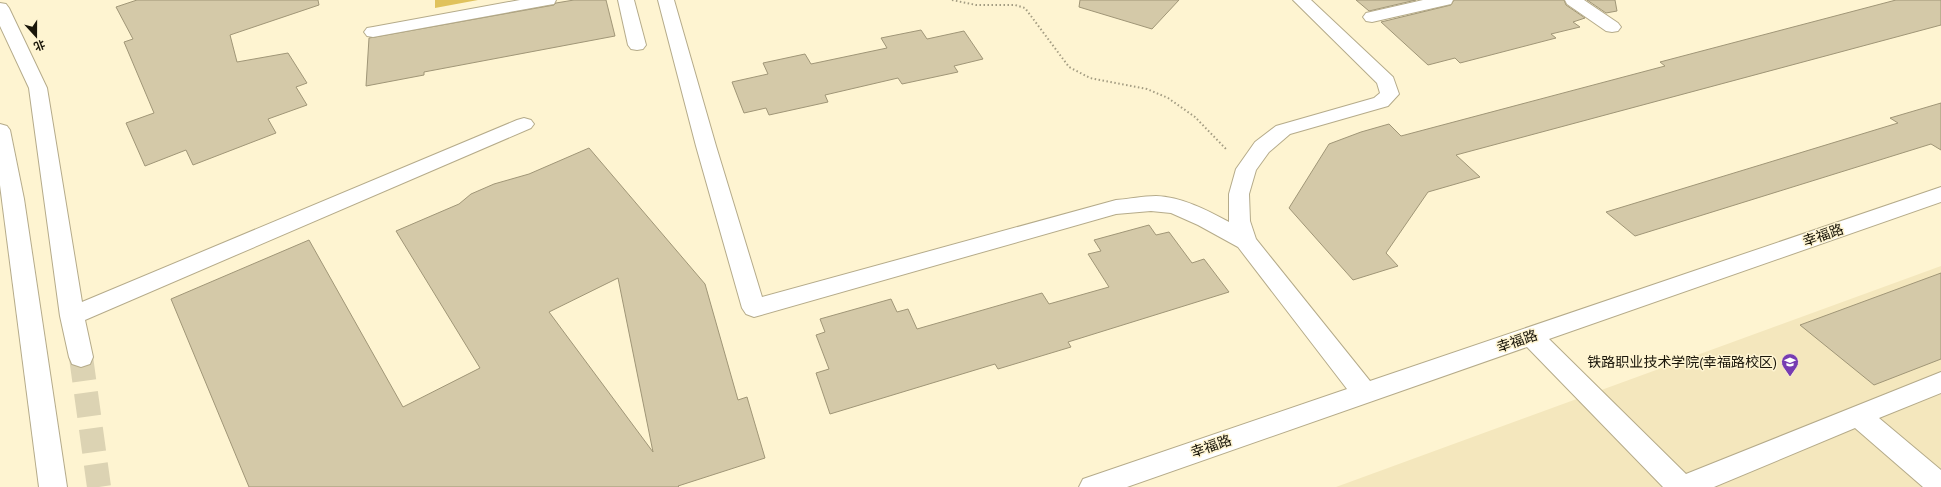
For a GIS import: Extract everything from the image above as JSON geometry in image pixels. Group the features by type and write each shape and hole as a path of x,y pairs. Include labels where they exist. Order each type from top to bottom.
{"street":[{"path":"373,32 548,0"},
{"path":"626,0 638,45"},
{"path":"666,0 706,146 754,308 1116,207 1160,204 1176,207 1202,218 1246,242"},
{"path":"1301,0 1386,81 1390,94 1381,102 1283,130 1262,147 1246,169 1239,194 1239,221 1246,242 1365,393"},
{"path":"1372,17 1445,0"},
{"path":"1573,0 1612,27"},
{"path":"0,8 38,88 72,316 81,357"},
{"path":"72,316 524,124"},
{"path":"0,130 13,199 53,487"},
{"name":"幸福路","path":"1093,487 1941,194"},
{"path":"1531,336 1682,487 1941,382"},
{"path":"1858,416 1941,486"}],"path":[{"path":"952,0 985,6 1018,4 1025,8 1060,56 1073,70 1097,81 1130,86 1158,93 1182,104 1246,169"}],"shaded area":[{"path":"435,0 478,0 435,8"},
{"name":"铁路职业技术学院(幸福路校区)","path":"1941,266 1941,487 1336,487"}],"building":[{"path":"137,0 318,0 319,5 230,35 237,62 288,53 307,83 296,87 307,105 268,119 276,133 193,165 186,150 145,166 126,123 154,113 124,42 133,39 116,7"},
{"path":"574,0 606,0 615,36 424,72 424,75 366,86 369,38 554,5 556,3"},
{"path":"1080,0 1179,0 1152,29 1079,7"},
{"path":"1356,0 1416,0 1369,11"},
{"path":"1454,0 1564,0 1566,5 1585,18 1573,22 1580,27 1551,34 1556,38 1460,63 1455,58 1428,65 1381,22 1451,5"},
{"path":"1587,0 1615,0 1617,11 1606,13"},
{"path":"1896,0 1941,0 1941,25 1456,155 1480,177 1428,192 1386,253 1398,266 1353,280 1289,208 1329,144 1361,132 1389,124 1401,136 1665,66 1660,62"},
{"path":"921,30 927,39 964,31 983,59 954,66 958,72 902,84 898,78 825,95 828,102 769,115 766,108 744,113 732,82 768,74 763,63 805,54 811,64 887,48 881,38"},
{"path":"1941,103 1941,150 1931,144 1635,236 1606,212 1898,123 1890,118"},
{"path":"589,148 705,284 738,400 747,397 765,458 678,486 679,487 249,487 171,299 309,240 403,407 480,368 396,231 459,204 471,194 494,184 529,174","holes":["618,278 653,452 549,312"]},
{"path":"1149,225 1156,235 1169,232 1192,263 1204,259 1229,292 1068,342 1071,347 998,369 995,364 830,414 816,373 829,369 816,335 825,332 820,319 891,299 897,312 908,309 917,329 1042,293 1049,304 1109,287 1088,254 1101,251 1094,240"},
{"path":"1941,273 1941,359 1874,385 1800,325"}],"tunnel":[{"path":"81,357 99,487"}],"place":[{"name":"铁路职业技术学院(幸福路校区)","path":"1790,377"}]}
